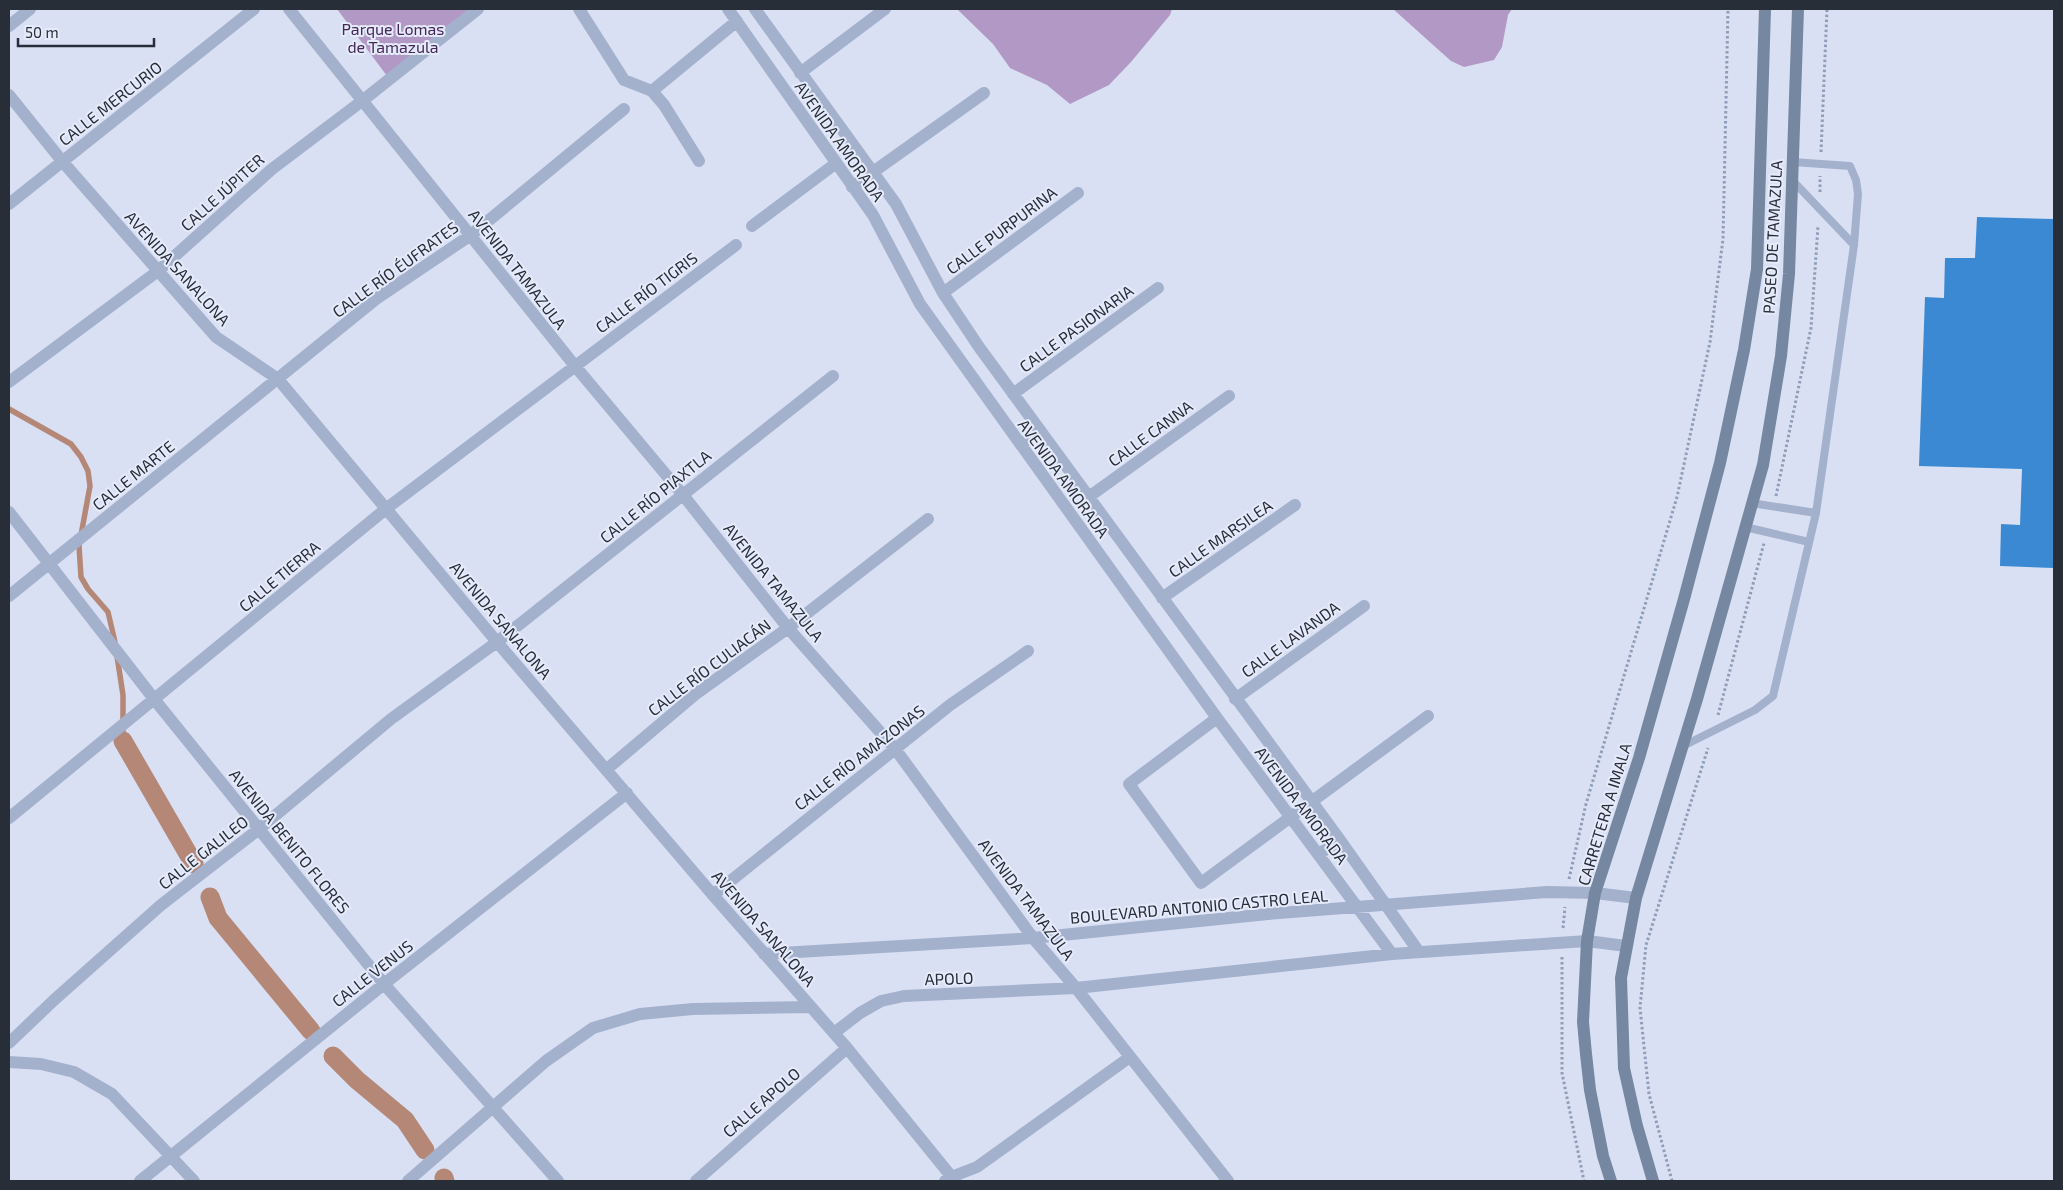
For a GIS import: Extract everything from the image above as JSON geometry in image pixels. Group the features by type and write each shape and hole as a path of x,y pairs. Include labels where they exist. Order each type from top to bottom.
{"main road":[{"name":"PASEO DE TAMAZULA","path":"1720,463 1744,350 1757,270 1765,9"},
{"name":"PASEO DE TAMAZULA","path":"1751,503 1763,465 1781,356 1789,274 1798,9"},
{"name":"CARRETERA A IMALA","path":"1611,1181 1603,1156 1590,1090 1586,1054 1583,1022 1587,941 1595,893 1639,758 1720,463"},
{"path":"1652,1181 1624,1068 1621,978 1636,898 1746,527 1751,503"}],"street":[{"path":"9,26 30,9"},
{"name":"CALLE MERCURIO","path":"9,204 254,9"},
{"name":"AVENIDA TAMAZULA","path":"289,9 788,628 896,750 1034,938 1076,988 1228,1181"},
{"name":"CALLE JÚPITER","path":"9,382 158,271 272,169 362,101 478,9"},
{"path":"579,9 624,80 652,91 664,105 699,161"},
{"name":"AVENIDA AMORADA","path":"728,9 835,164 873,215 920,304 1217,718 1392,954"},
{"name":"AVENIDA AMORADA","path":"755,9 800,73 848,135 896,204 943,293 1013,394 1090,496 1419,952"},
{"path":"800,73 885,9"},
{"path":"652,91 737,21"},
{"path":"852,187 984,93"},
{"name":"AVENIDA SANALONA","path":"9,95 62,161 216,337 278,379 497,642 713,895 847,1048 950,1180"},
{"name":"CALLE RÍO ÉUFRATES","path":"278,379 376,299 471,235 624,109"},
{"path":"752,226 835,164"},
{"name":"CALLE PURPURINA","path":"943,293 1078,193"},
{"name":"CALLE RÍO TIGRIS","path":"575,366 736,245"},
{"name":"CALLE PASIONARIA","path":"1013,394 1158,288"},
{"name":"CALLE TIERRA","path":"9,818 387,508 575,366"},
{"name":"CALLE RÍO PIAXTLA","path":"497,642 833,376"},
{"name":"CALLE MARTE","path":"9,596 278,379"},
{"name":"CALLE CANNA","path":"1090,496 1229,396"},
{"path":"1021,445 1040,430"},
{"name":"CALLE MARSILEA","path":"1162,598 1295,505"},
{"name":"AVENIDA BENITO FLORES","path":"9,512 154,699 384,984 558,1181"},
{"name":"CALLE RÍO CULIACÁN","path":"607,769 697,693 788,628 928,519"},
{"name":"CALLE LAVANDA","path":"1235,699 1364,606"},
{"name":"CALLE GALILEO","path":"9,1042 161,905 259,829 391,719 497,642"},
{"name":"CALLE RÍO AMAZONAS","path":"713,895 950,706 1028,651"},
{"path":"1217,718 1129,784 1200,883 1428,716"},
{"name":"CALLE VENUS","path":"140,1181 384,984 627,793"},
{"path":"1319,854 1340,840"},
{"name":"BOULEVARD ANTONIO CASTRO LEAL","path":"764,954 1034,938 1258,915 1546,892 1595,893 1636,898"},
{"path":"1076,988 1392,954 1587,941 1626,946"},
{"name":"APOLO","path":"834,1033 881,1001 904,996 1076,988"},
{"path":"408,1181 546,1061 593,1028 649,1013 693,1009 811,1007"},
{"name":"CALLE APOLO","path":"696,1181 847,1048"},
{"path":"950,1180 977,1167 1130,1057"},
{"path":"9,1062 41,1064 74,1072 112,1094 194,1181"}],"lane":[{"path":"1682,746 1714,728 1755,710 1773,696 1816,513 1854,245 1858,194 1856,180 1850,166 1792,162"},
{"path":"1792,180 1854,245"},
{"path":"1751,503 1816,513"},
{"path":"1746,527 1809,542"}],"path":[{"path":"1584,1181 1562,1073 1562,943 1566,893 1586,804 1676,497 1710,342 1723,239 1728,9"}],"green space":[{"name":"Parque Lomas de Tamazula","path":"337,9 478,9 387,76"},
{"path":"957,9 1172,9 1170,15 1109,85 1070,104 1047,85 1010,68 993,44"},
{"path":"1393,9 1512,9 1508,15 1502,47 1494,60 1464,67 1451,61"}],"building":[{"path":"1977,217 2054,219 2054,568 2000,566 2001,524 2020,525 2022,469 1919,466 1925,297 1944,298 1945,258 1975,258"}],"waterway":[{"path":"9,409 71,444 81,457 88,471 90,486 79,546 81,577 88,589 108,612 115,642"},
{"path":"117,656 123,695 123,741"},
{"path":"123,741 194,864"},
{"path":"210,897 218,918 311,1031"},
{"path":"333,1056 357,1080 405,1120 425,1150"}]}
